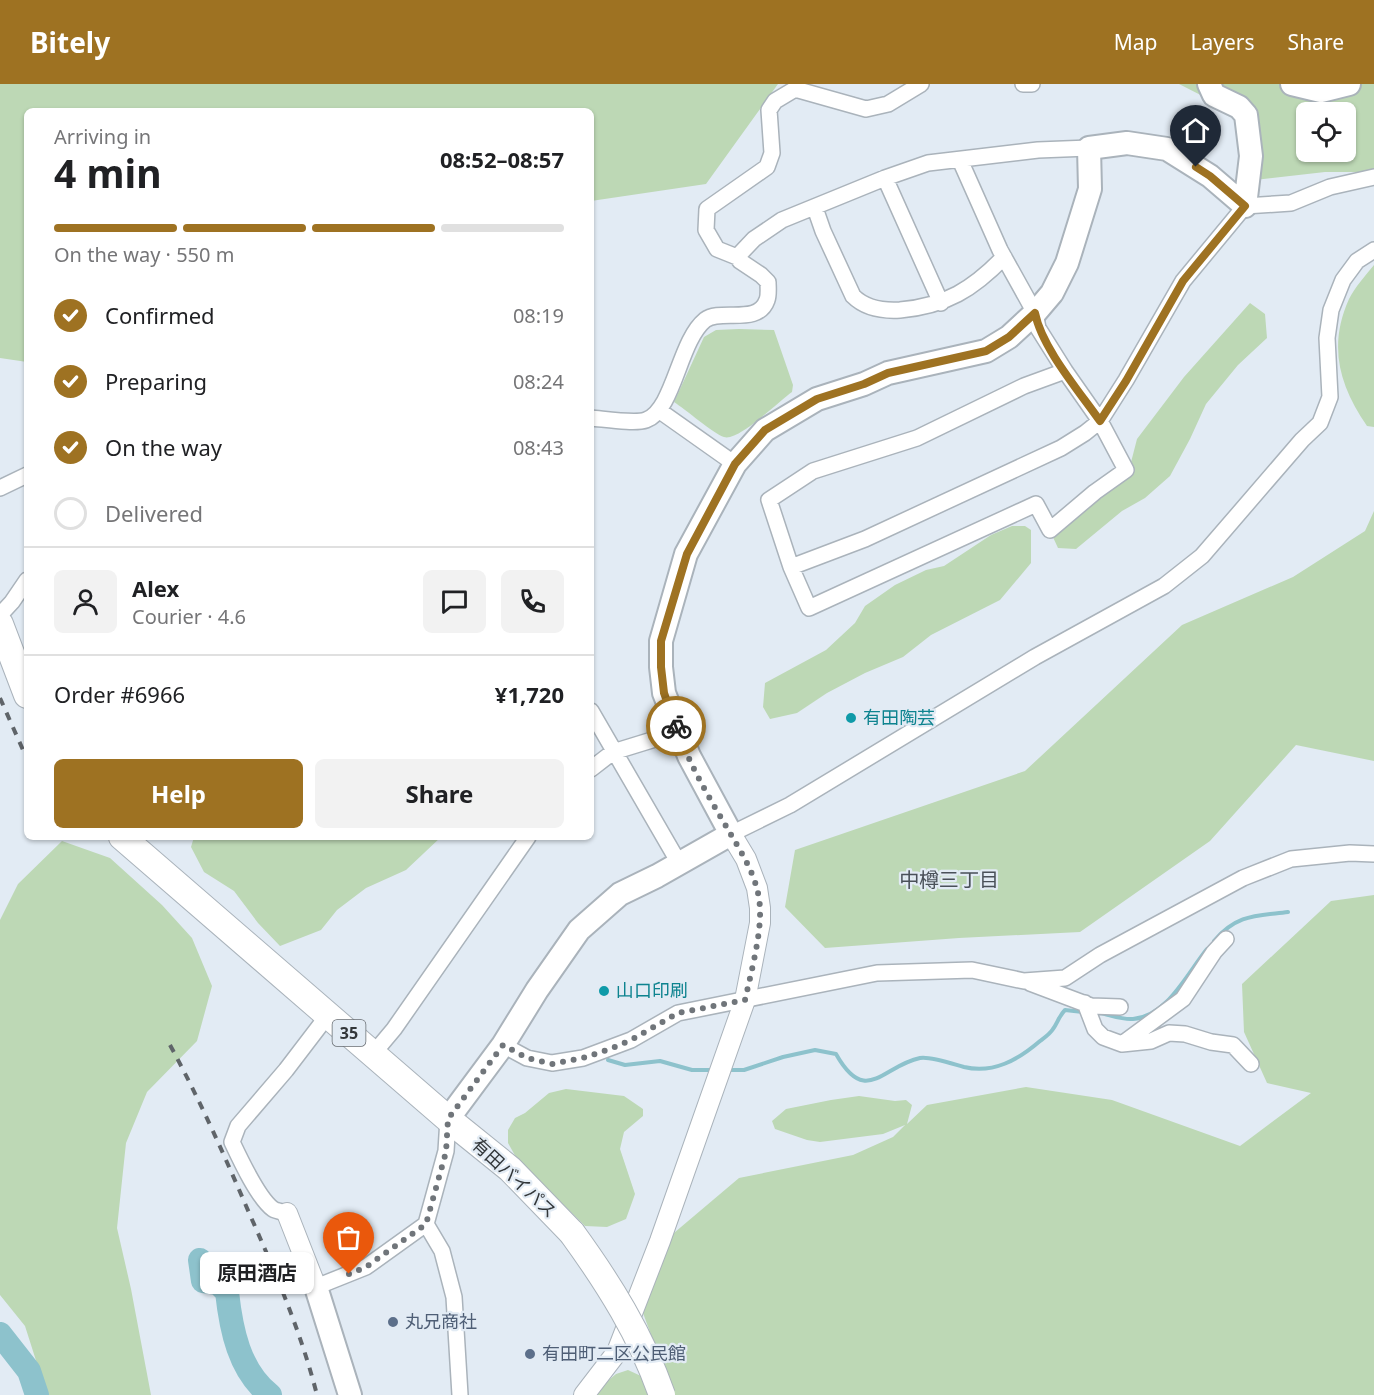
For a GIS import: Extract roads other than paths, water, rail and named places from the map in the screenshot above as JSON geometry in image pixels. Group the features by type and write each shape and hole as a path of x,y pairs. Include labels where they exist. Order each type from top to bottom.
{"highway":[{"path":"0,624 24,687"},
{"name":"有田バイパス","path":"125,840 448,1119 510,1169 572,1233 605,1278 624,1312 650,1361 662,1395"}],"main road":[{"path":"1209,84 1214,95 1239,107 1246,115 1251,156 1245,206"},
{"path":"1292,84 1321,91 1349,84"},
{"path":"448,1119 503,1045 537,990 579,930 620,894 731,834 688,756 678,732 664,693 661,641 687,554 735,464 765,430 817,399 864,384 888,373 986,351 1009,337 1035,313 1052,293 1067,262 1090,189 1089,148 1127,143 1167,149 1210,176 1245,206"},
{"path":"316,1287 350,1395"}],"street":[{"path":"594,418 645,420 660,411 694,331 708,318 723,315 749,315 761,308 767,301 768,282 761,274 737,257 717,249 706,230 707,209 767,167 772,153 769,110 775,101 795,89 866,109 888,104 921,84"},
{"path":"1023,84 1032,84"},
{"path":"737,257 754,239 782,220 928,163 1038,150 1089,148"},
{"path":"960,160 1005,257 1035,313 1038,328 1100,421 1126,470 1095,492 1050,530 1036,504 809,608 791,567 769,500 813,471 917,438 1024,386 1065,371"},
{"path":"791,567 865,539 1061,448 1086,433 1100,421 1126,381 1183,281 1245,206 1291,203 1330,187 1374,177"},
{"path":"885,178 941,303"},
{"path":"815,208 853,296 859,303 875,309 922,308 941,303 984,277 1005,257"},
{"path":"584,1395 617,1352 660,1241 745,1000 760,923 760,908 757,888 746,858 731,834 790,805 1035,657 1164,586 1202,556 1302,440 1320,423 1330,397 1327,338 1331,310 1343,280 1357,261 1374,250"},
{"path":"660,411 735,464"},
{"path":"0,488 24,476"},
{"path":"0,615 24,584"},
{"path":"594,717 679,863"},
{"path":"594,767 613,752 678,732"},
{"path":"373,1054 394,1029 526,840"},
{"path":"1024,981 1065,978 1100,955 1243,879 1291,859 1350,853 1374,854"},
{"path":"1122,1044 1182,999 1214,952 1226,939"},
{"path":"503,1045 527,1058 552,1064 610,1049 631,1040 678,1013 877,974 972,970 1024,981 1091,1006 1120,1007"},
{"path":"1085,1003 1095,1029 1103,1036 1122,1044 1151,1041 1169,1033 1185,1034 1211,1042 1233,1045 1251,1064"},
{"path":"328,1015 286,1070 238,1126 232,1142 257,1189 273,1209 287,1213 316,1287 366,1267 426,1224 446,1152 448,1119"},
{"path":"426,1224 442,1251 454,1297 460,1395"}],"waterway":[{"path":"1214,941 1222,932 1239,921 1288,912"},
{"path":"1100,1013 1133,1019 1156,1010 1176,992 1207,949"},
{"path":"726,1070 744,1070 783,1057 815,1050 836,1054 847,1070 856,1078 866,1081 920,1058 985,1069 1005,1064 1032,1048 1050,1033 1065,1010 1083,1012"},
{"path":"608,1060 625,1065 660,1061 692,1070 712,1070"},
{"path":"200,1260 203,1281 218,1283 227,1292 238,1348 251,1374 270,1395"},
{"path":"0,1334 29,1371 37,1395"}],"railway":[{"path":"0,698 24,752"},
{"path":"170,1045 212,1129 269,1259 296,1326 317,1395"}],"place":[{"name":"有田陶芸","path":"851,718"},
{"name":"山口印刷","path":"604,991"},
{"name":"原田酒店","path":"349,1274"},
{"name":"丸兄商社","path":"393,1322"},
{"name":"有田町二区公民館","path":"530,1354"}],"district":[{"name":"中樽三丁目","path":"949,880"}]}
